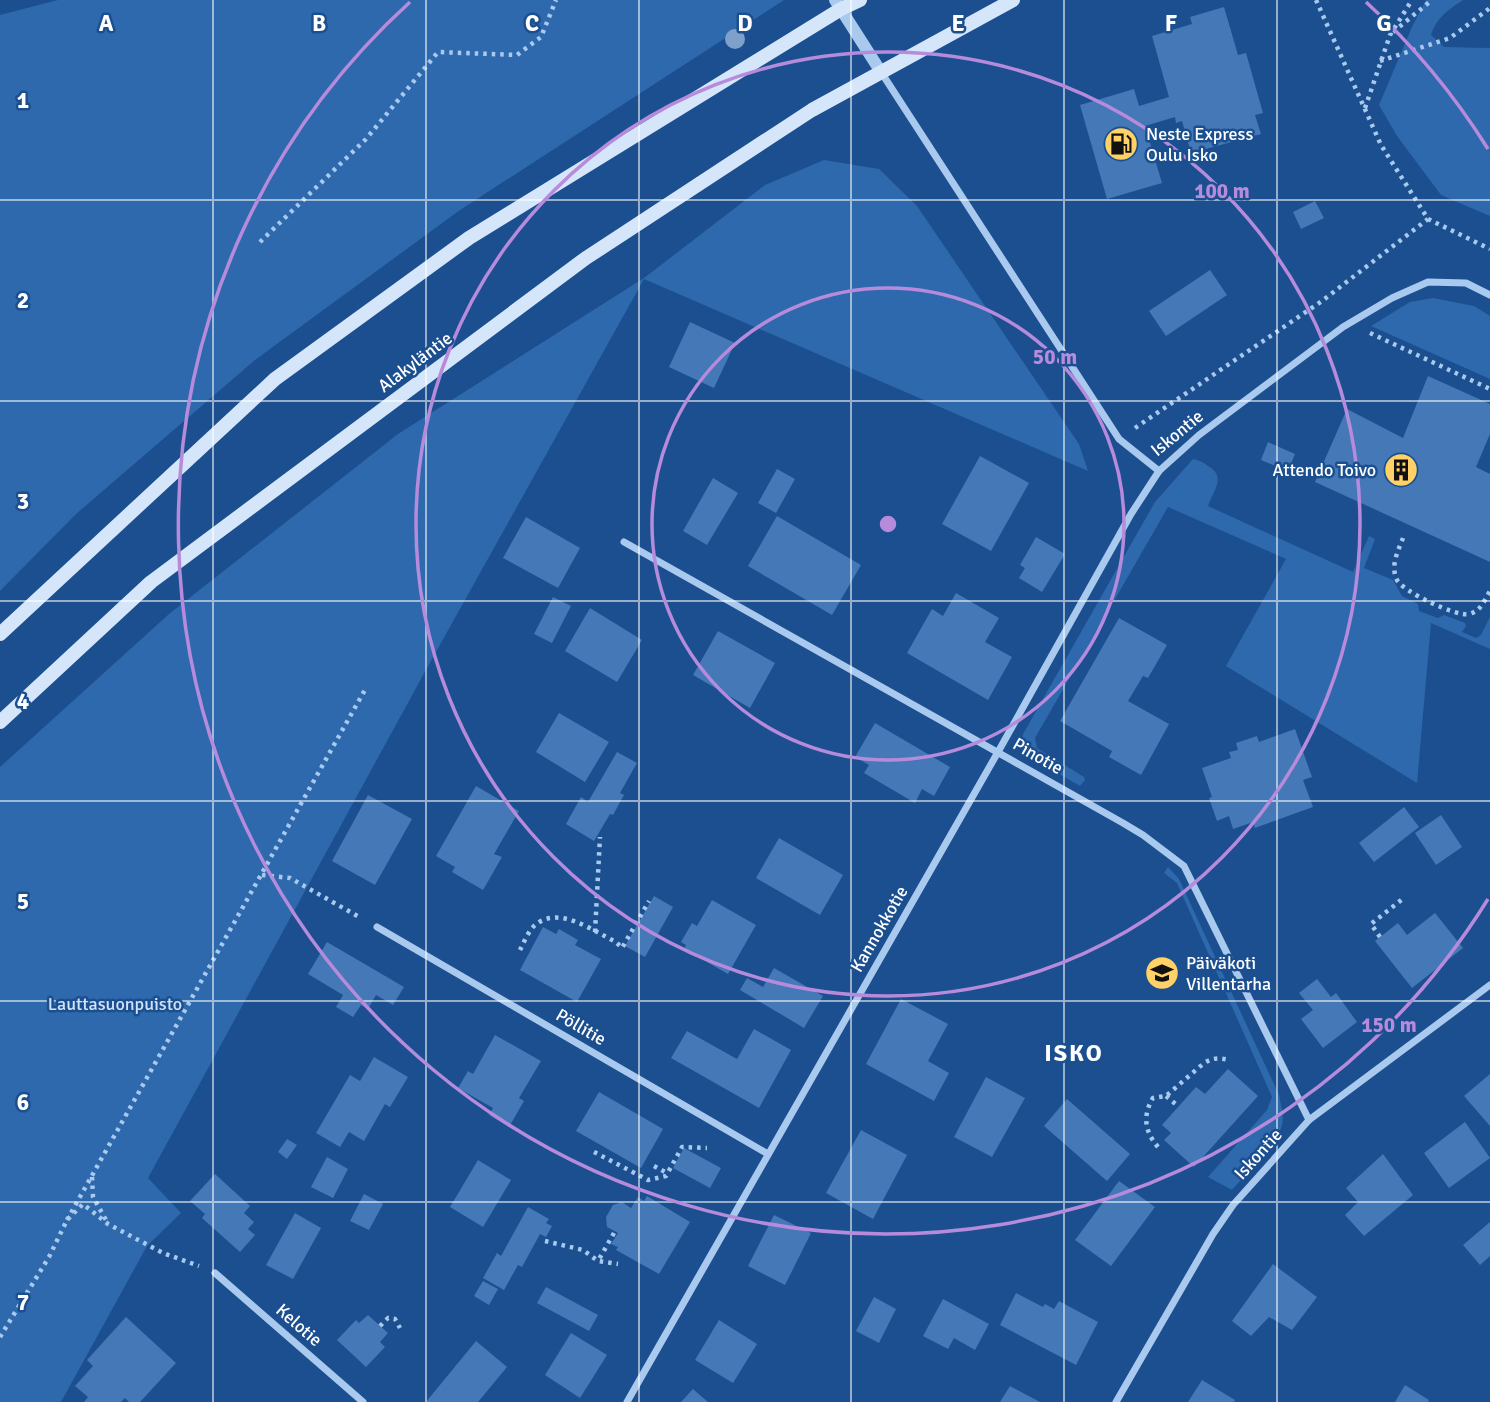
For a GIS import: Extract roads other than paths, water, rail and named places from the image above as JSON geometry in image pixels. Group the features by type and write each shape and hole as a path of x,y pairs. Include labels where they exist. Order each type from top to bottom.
{"main road":[{"path":"0,634 275,379 469,238 838,5 860,0"},
{"name":"Alakyläntie","path":"0,722 151,582 586,258 812,110 1013,0"}],"street":[{"path":"838,5 881,72"},
{"name":"Iskontie","path":"881,72 1119,439 1158,471 1199,435 1349,323 1392,298 1428,282 1466,284 1490,295"},
{"name":"Kannokkotie","path":"628,1402 1131,514 1158,471"},
{"name":"Pinotie","path":"624,542 1143,835 1184,866 1309,1120"},
{"name":"Pöllitie","path":"377,927 768,1154"},
{"name":"Iskontie","path":"1116,1402 1217,1228 1233,1205 1309,1120 1490,985"},
{"name":"Kelotie","path":"215,1273 363,1402"}],"place":[{"name":"Neste Express Oulu Isko","path":"1121,144"},
{"name":"Attendo Toivo","path":"1401,470"},
{"name":"Päiväkoti Villentarha","path":"1162,973"}],"district":[{"name":"ISKO","path":"1074,1053"}],"park label":[{"name":"Lauttasuonpuisto","path":"115,1004"}]}
